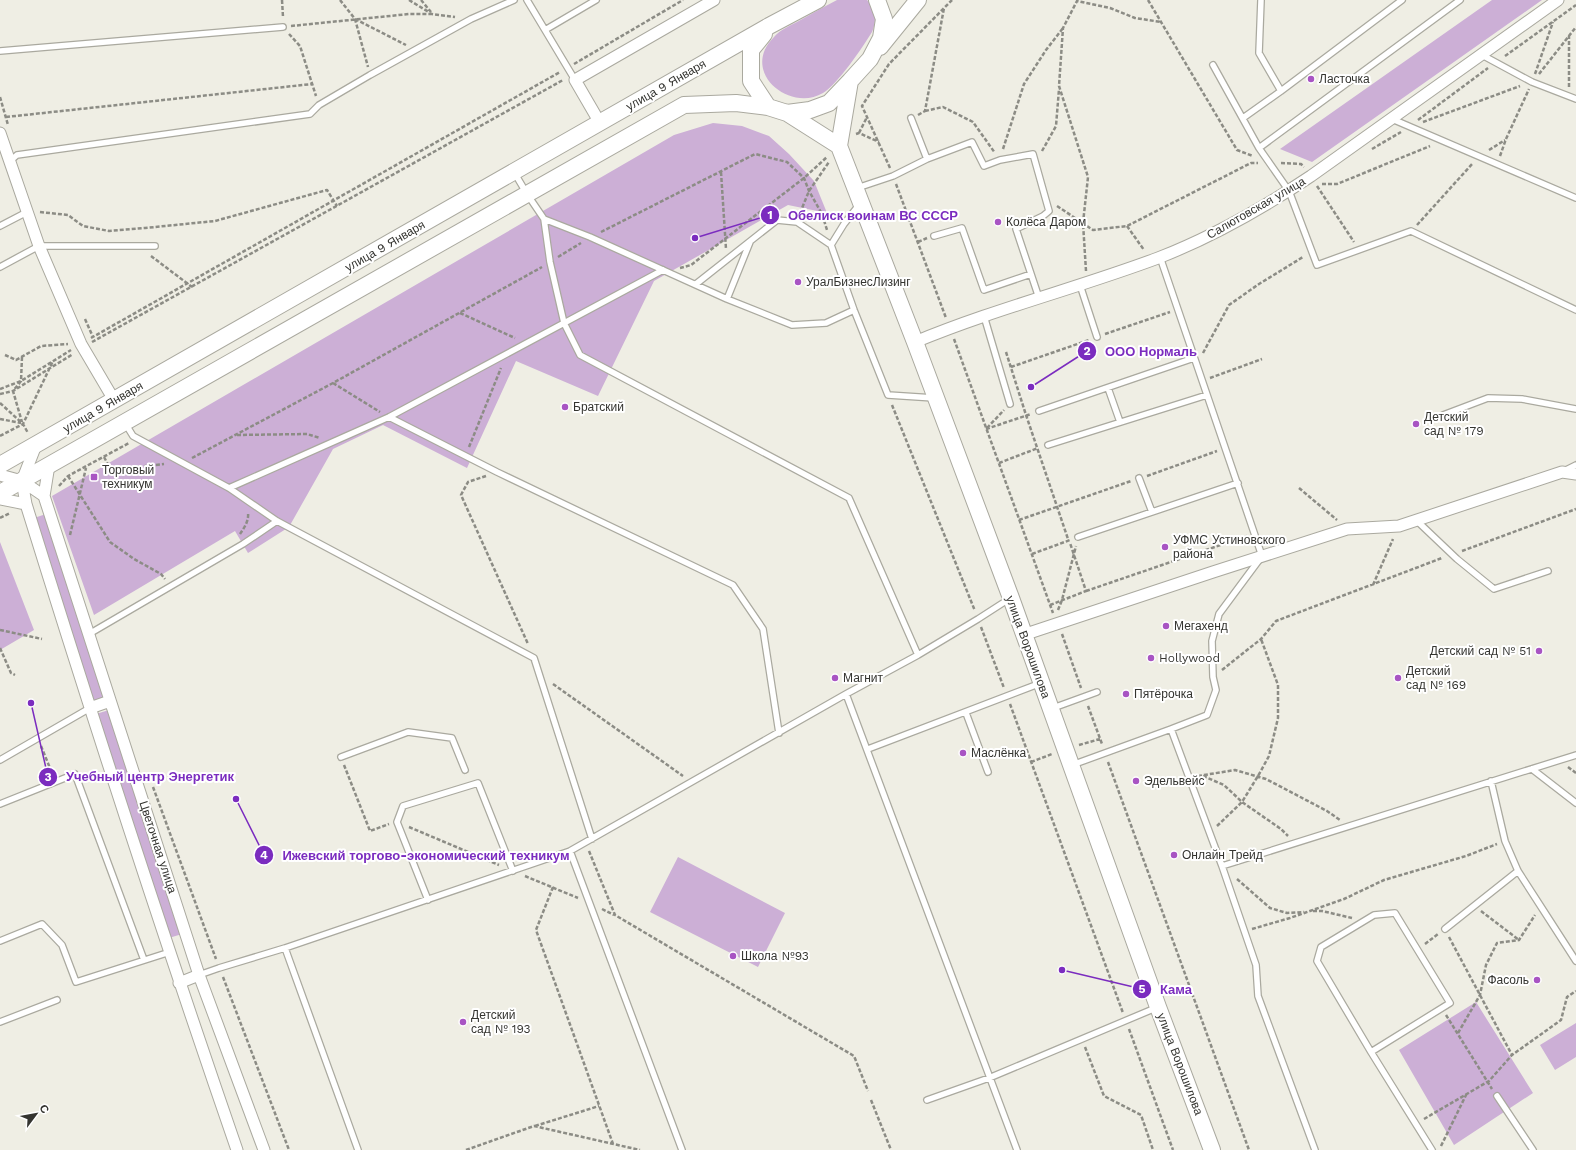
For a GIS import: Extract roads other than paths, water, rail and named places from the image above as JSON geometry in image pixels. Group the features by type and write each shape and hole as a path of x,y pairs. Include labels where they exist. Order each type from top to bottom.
{"main road":[{"name":"улица 9 Января","path":"0,465 769,26 818,0"},
{"path":"870,59 881,38 884,19 877,0"},
{"path":"787,113 810,110 829,103 870,59 918,0"},
{"path":"768,107 751,81 751,50 769,26"},
{"path":"787,113 839,146 850,82"},
{"name":"улица 9 Января","path":"0,493 684,105 736,103 768,107 787,113"},
{"name":"улица Ворошилова","path":"839,146 915,342 1011,598 1023,635 1042,683 1158,1007 1212,1150"}],"street":[{"path":"600,123 573,78 714,0"},
{"name":"Салютовская улица","path":"915,342 950,327 1155,259 1213,234 1289,191 1558,0"},
{"path":"0,133 9,161 33,212 39,246 82,346 114,400"},
{"path":"22,481 36,445"},
{"path":"0,475 22,481 44,496 50,465"},
{"path":"1023,635 1347,529 1399,526 1562,472 1576,474"},
{"name":"Цветочная улица","path":"22,481 26,504 90,708 179,983 237,1150"},
{"name":"Цветочная улица","path":"44,496 199,976 264,1150"},
{"path":"0,499 26,504"},
{"path":"90,708 110,701"},
{"path":"179,983 199,976"}],"lane":[{"path":"9,161 17,155 310,114 319,105 370,75 471,19 514,0"},
{"path":"527,0 573,78"},
{"path":"545,30 596,0"},
{"path":"1262,0 1258,53 1281,91"},
{"path":"1243,118 1402,0"},
{"path":"1259,148 1452,2 1460,0"},
{"path":"0,51 283,27"},
{"path":"1482,54 1532,82 1576,99"},
{"path":"1213,65 1259,148 1289,191 1317,265 1411,231 1576,310"},
{"path":"911,118 927,159"},
{"path":"1392,119 1576,198"},
{"path":"831,245 844,224 858,196 927,159 972,142 984,166 1000,160 1032,154 1048,210 1042,216 1016,229 1039,298"},
{"path":"514,172 544,219 550,262 564,323 580,355 849,498 918,655"},
{"path":"0,226 33,212"},
{"path":"544,219 590,237 727,299 792,325 826,323 854,310"},
{"path":"696,284 777,220 796,222 831,245 854,310 888,395 936,398"},
{"path":"934,236 962,228 984,290 1031,274"},
{"path":"727,299 750,241"},
{"path":"0,267 39,246 155,246"},
{"path":"1071,766 1207,715 1216,690 1213,677 1212,641 1219,614 1262,556 1197,366 1155,259"},
{"path":"229,488 389,417 663,270"},
{"path":"1083,284 1097,337"},
{"path":"984,316 1010,404"},
{"path":"1039,411 1194,358"},
{"path":"1108,388 1120,422"},
{"path":"1048,445 1207,395"},
{"path":"1443,415 1488,398 1522,399 1576,410"},
{"path":"389,417 465,457 733,585 763,629 779,733"},
{"path":"125,423 133,436 182,464 229,488 277,521 534,658 592,839"},
{"path":"1562,472 1576,465"},
{"path":"1139,478 1152,512"},
{"path":"1078,537 1238,483"},
{"path":"1416,520 1494,589 1548,571"},
{"path":"89,634 243,544 277,521"},
{"path":"199,976 570,851 846,694 918,655 1011,598"},
{"path":"868,749 1042,683"},
{"path":"1051,709 1097,692"},
{"path":"846,694 868,749 1017,1150"},
{"path":"0,760 90,708"},
{"path":"966,713 988,772"},
{"path":"1171,729 1222,866 1256,965 1258,996 1315,1150"},
{"path":"341,757 408,732 452,738 465,770"},
{"path":"1222,866 1576,755"},
{"path":"1532,768 1576,803"},
{"path":"0,804 75,774 144,960"},
{"path":"1491,781 1504,841 1518,871 1576,961"},
{"path":"428,900 397,822 403,806 478,783 513,870"},
{"path":"570,851 682,1150"},
{"path":"1445,929 1518,871"},
{"path":"1371,1052 1450,1003 1395,914 1374,915 1364,921 1321,947 1317,961 1371,1052 1432,1150"},
{"path":"0,941 42,924 62,945 76,982 170,952"},
{"path":"285,948 358,1150"},
{"path":"0,1022 57,1000"},
{"path":"927,1100 989,1078 1158,1007"},
{"path":"1497,1096 1533,1150"}],"place":[{"name":"Ласточка","path":"1311,79"},
{"name":"Колёса Даром","path":"998,222"},
{"name":"Обелиск воинам ВС СССР","path":"695,238"},
{"name":"УралБизнесЛизинг","path":"798,282"},
{"name":"ООО Нормаль","path":"1031,387"},
{"name":"Братский","path":"565,407"},
{"name":"Детский сад № 179","path":"1416,424"},
{"name":"Торговый техникум","path":"94,477"},
{"name":"УФМС Устиновского района","path":"1165,547"},
{"name":"Мегахенд","path":"1166,626"},
{"name":"Детский сад № 51","path":"1539,651"},
{"name":"Hollywood","path":"1151,658"},
{"name":"Магнит","path":"835,678"},
{"name":"Детский сад № 169","path":"1398,678"},
{"name":"Пятёрочка","path":"1126,694"},
{"name":"Учебный центр Энергетик","path":"31,703"},
{"name":"Маслёнка","path":"963,753"},
{"name":"Эдельвейс","path":"1136,781"},
{"name":"Ижевский торгово-экономический техникум","path":"236,799"},
{"name":"Онлайн Трейд","path":"1174,855"},
{"name":"Школа №93","path":"733,956"},
{"name":"Кама","path":"1062,970"},
{"name":"Фасоль","path":"1537,980"},
{"name":"Детский сад № 193","path":"463,1022"}]}
